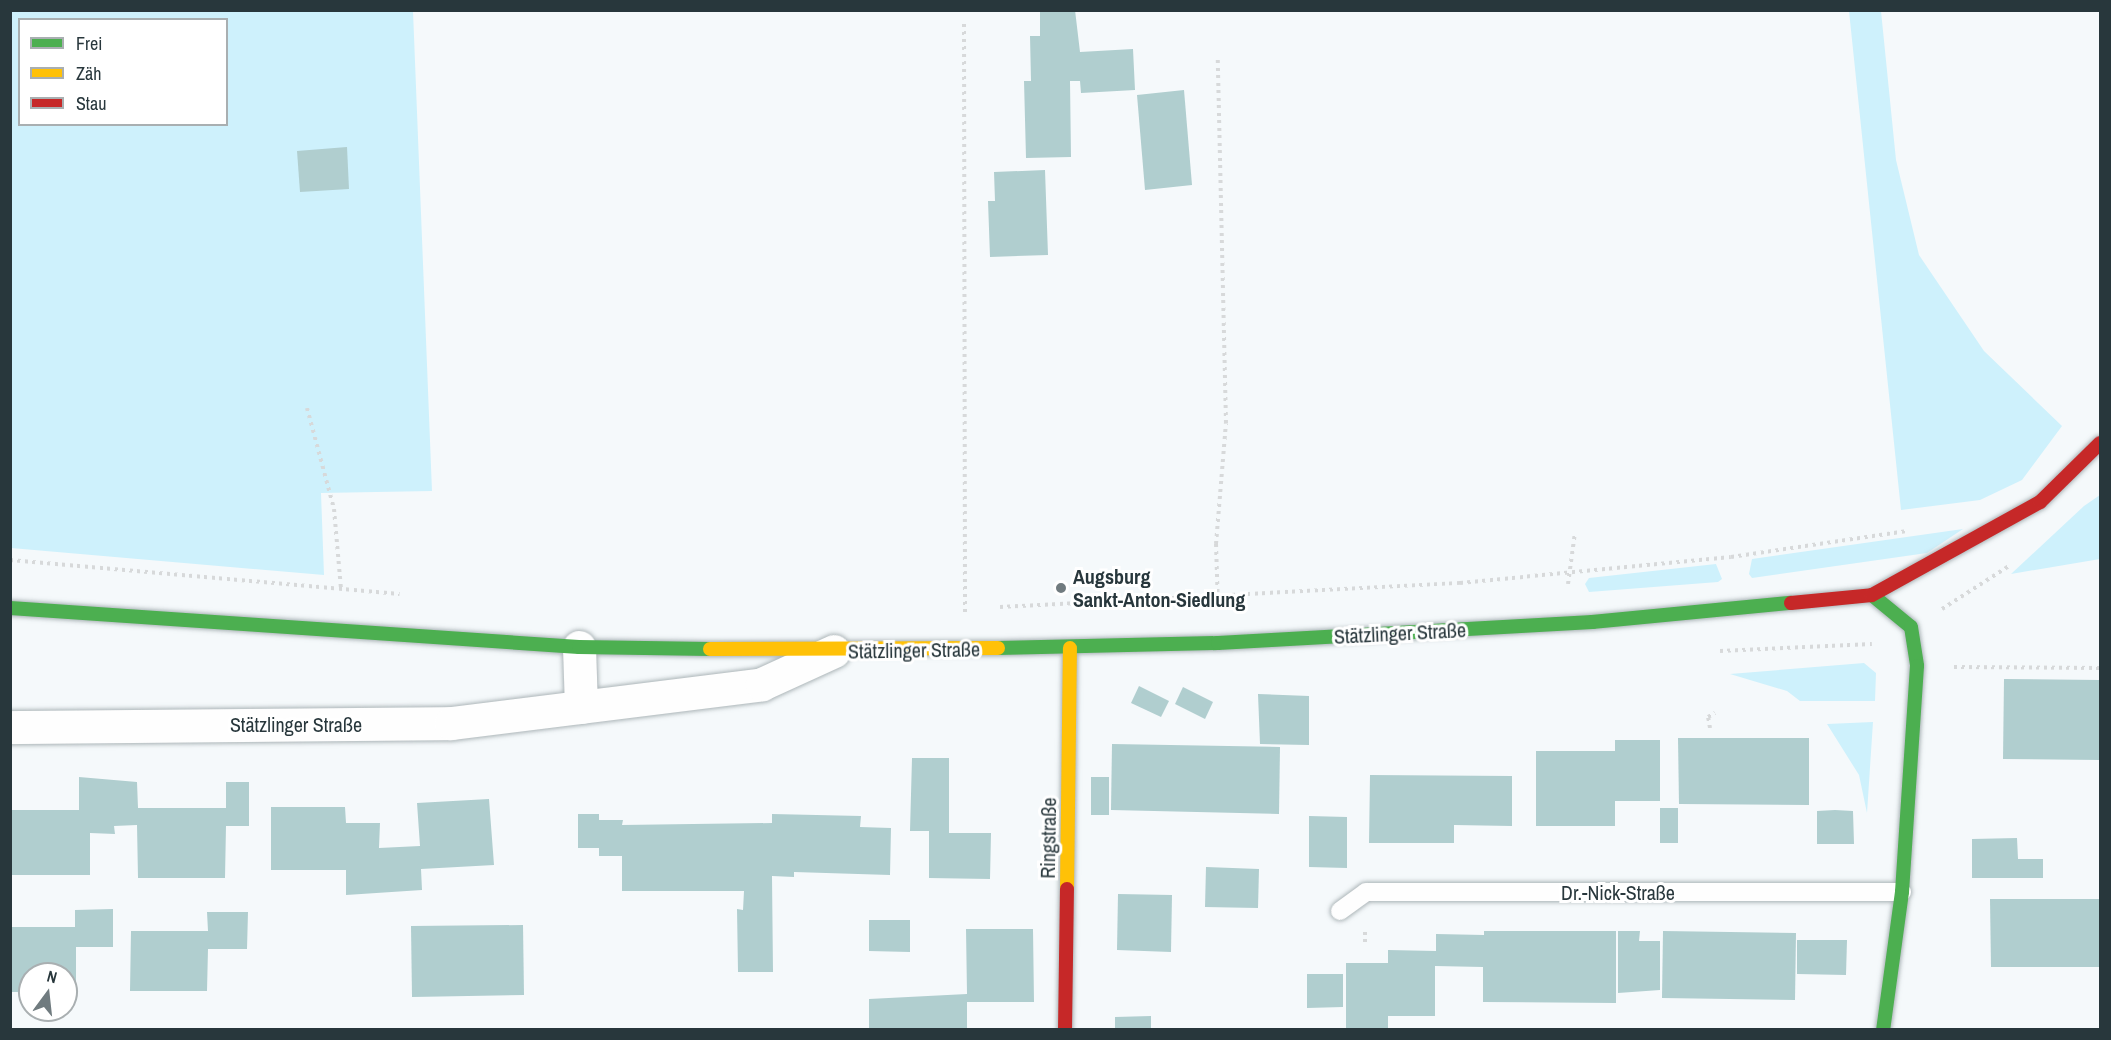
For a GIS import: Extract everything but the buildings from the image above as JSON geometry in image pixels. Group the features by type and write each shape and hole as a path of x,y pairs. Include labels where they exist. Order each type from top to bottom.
{"street":[{"name":"Stätzlinger Straße","path":"10,608 579,647 834,651 1070,648 1569,623 1872,595 1954,552 2040,502 2100,443"},
{"path":"1872,595 1911,627 1917,666 1902,892 1883,1029"},
{"path":"579,647 581,707"},
{"name":"Ringstraße","path":"1065,1029 1070,648"},
{"name":"Stätzlinger Straße","path":"10,727 451,723 762,684 834,651"}],"lane":[{"name":"Dr.-Nick-Straße","path":"1340,911 1366,892 1902,892"}],"path":[{"path":"964,24 965,608"},
{"path":"1218,59 1226,423 1216,544 1218,596"},
{"path":"307,408 334,509 341,588 337,629"},
{"path":"988,607 1218,596 1568,572 1731,556 1911,530"},
{"path":"1569,623 1568,572 1575,532"},
{"path":"10,560 411,595"},
{"path":"954,609 977,608"},
{"path":"1917,666 2100,668"},
{"path":"1710,728 1708,717 1714,713"}],"shaded area":[{"path":"10,11 413,11 432,491 321,493 324,575 11,548"},
{"path":"1849,11 1881,11 1896,160 1919,255 1984,351 2062,426 2022,480 1980,500 1901,510"},
{"path":"2100,495 2100,559 2011,574 2084,506"},
{"path":"1963,529 1927,553 1752,578 1749,574 1752,559"},
{"path":"1716,564 1722,579 1718,582 1589,592 1585,584 1589,578"},
{"path":"1864,663 1876,673 1875,701 1800,701 1787,691 1730,674"},
{"path":"1873,722 1867,813 1859,775 1827,724"}],"traffic: fast":[{"path":"1872,595 1911,627 1917,666 1902,892 1883,1030"},
{"path":"998,648 1218,643 1592,622 1791,603"},
{"path":"10,608 579,647 710,649"}],"traffic: slow":[{"path":"710,649 998,648"},
{"path":"1067,889 1070,648"}],"traffic: jam":[{"path":"1791,603 1872,595 2040,502 2100,443"},
{"path":"1065,1030 1067,889"}],"place":[{"name":"Augsburg Sankt-Anton-Siedlung","path":"1061,588"}]}
